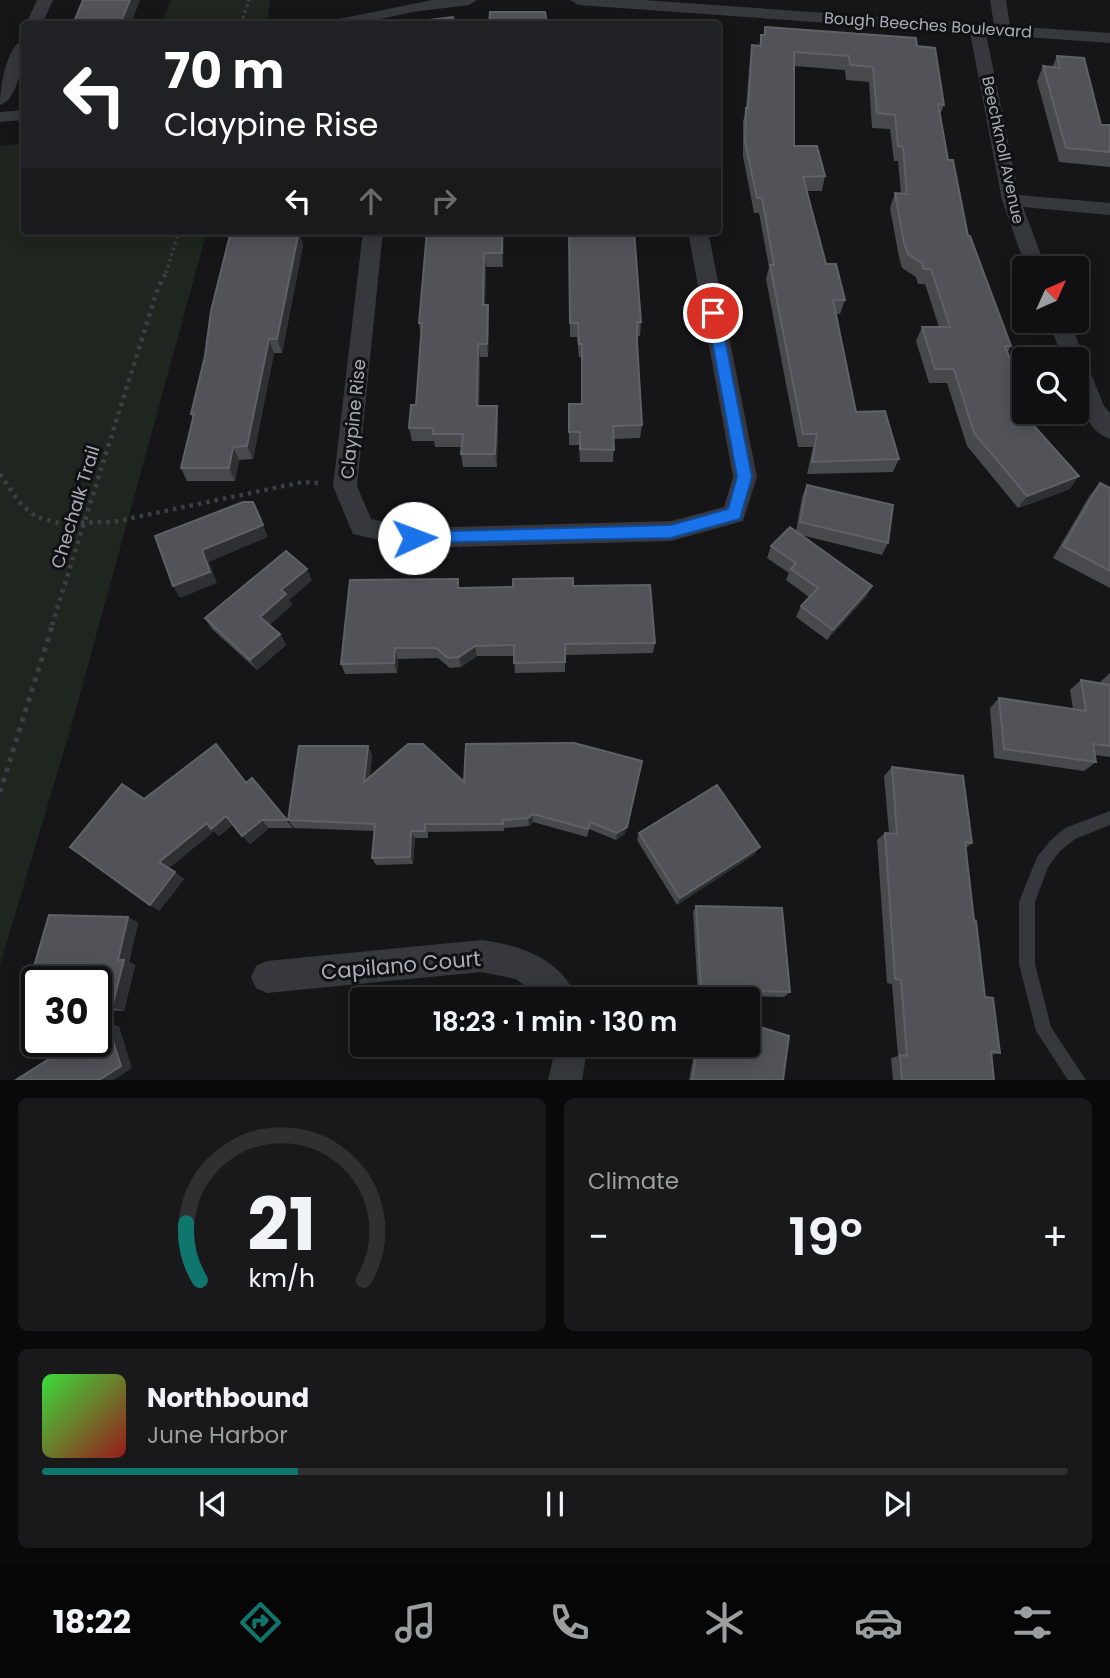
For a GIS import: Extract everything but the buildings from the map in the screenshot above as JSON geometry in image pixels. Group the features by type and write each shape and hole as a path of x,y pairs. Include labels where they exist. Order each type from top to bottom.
{"street":[{"path":"35,21 45,0"},
{"path":"352,21 413,7 469,0"},
{"name":"Bough Beeches Boulevard","path":"578,0 696,3 977,29 1110,38"},
{"path":"998,0 1003,30"},
{"path":"694,21 696,3"},
{"name":"Beechknoll Avenue","path":"977,29 1010,200 1031,256"},
{"path":"0,100 21,52"},
{"path":"0,117 21,115"},
{"path":"1010,200 1110,209"},
{"name":"Claypine Rise","path":"373,235 345,486 362,527 414,538 671,531 734,514 745,477 699,235"},
{"path":"1089,396 1095,410 1110,430"},
{"name":"Capilano Court","path":"267,977 481,956 500,958 536,971 552,987"},
{"path":"565,1080 570,1057"}],"lane":[{"path":"1078,1080 1044,1031 1027,964 1027,902 1042,862 1055,846 1070,833 1110,822"}],"path":[{"path":"242,21 249,0"},
{"name":"Chechalk Trail","path":"0,792 178,235"},
{"path":"0,474 19,502 36,517 59,523 113,522 303,482 345,486"}],"shaded area":[{"path":"171,0 270,0 267,21 162,21"},
{"path":"21,143 21,235 206,235 73,720 0,965 0,146"}],"route":[{"path":"414,538 671,531 734,514 745,477 713,313"}]}
